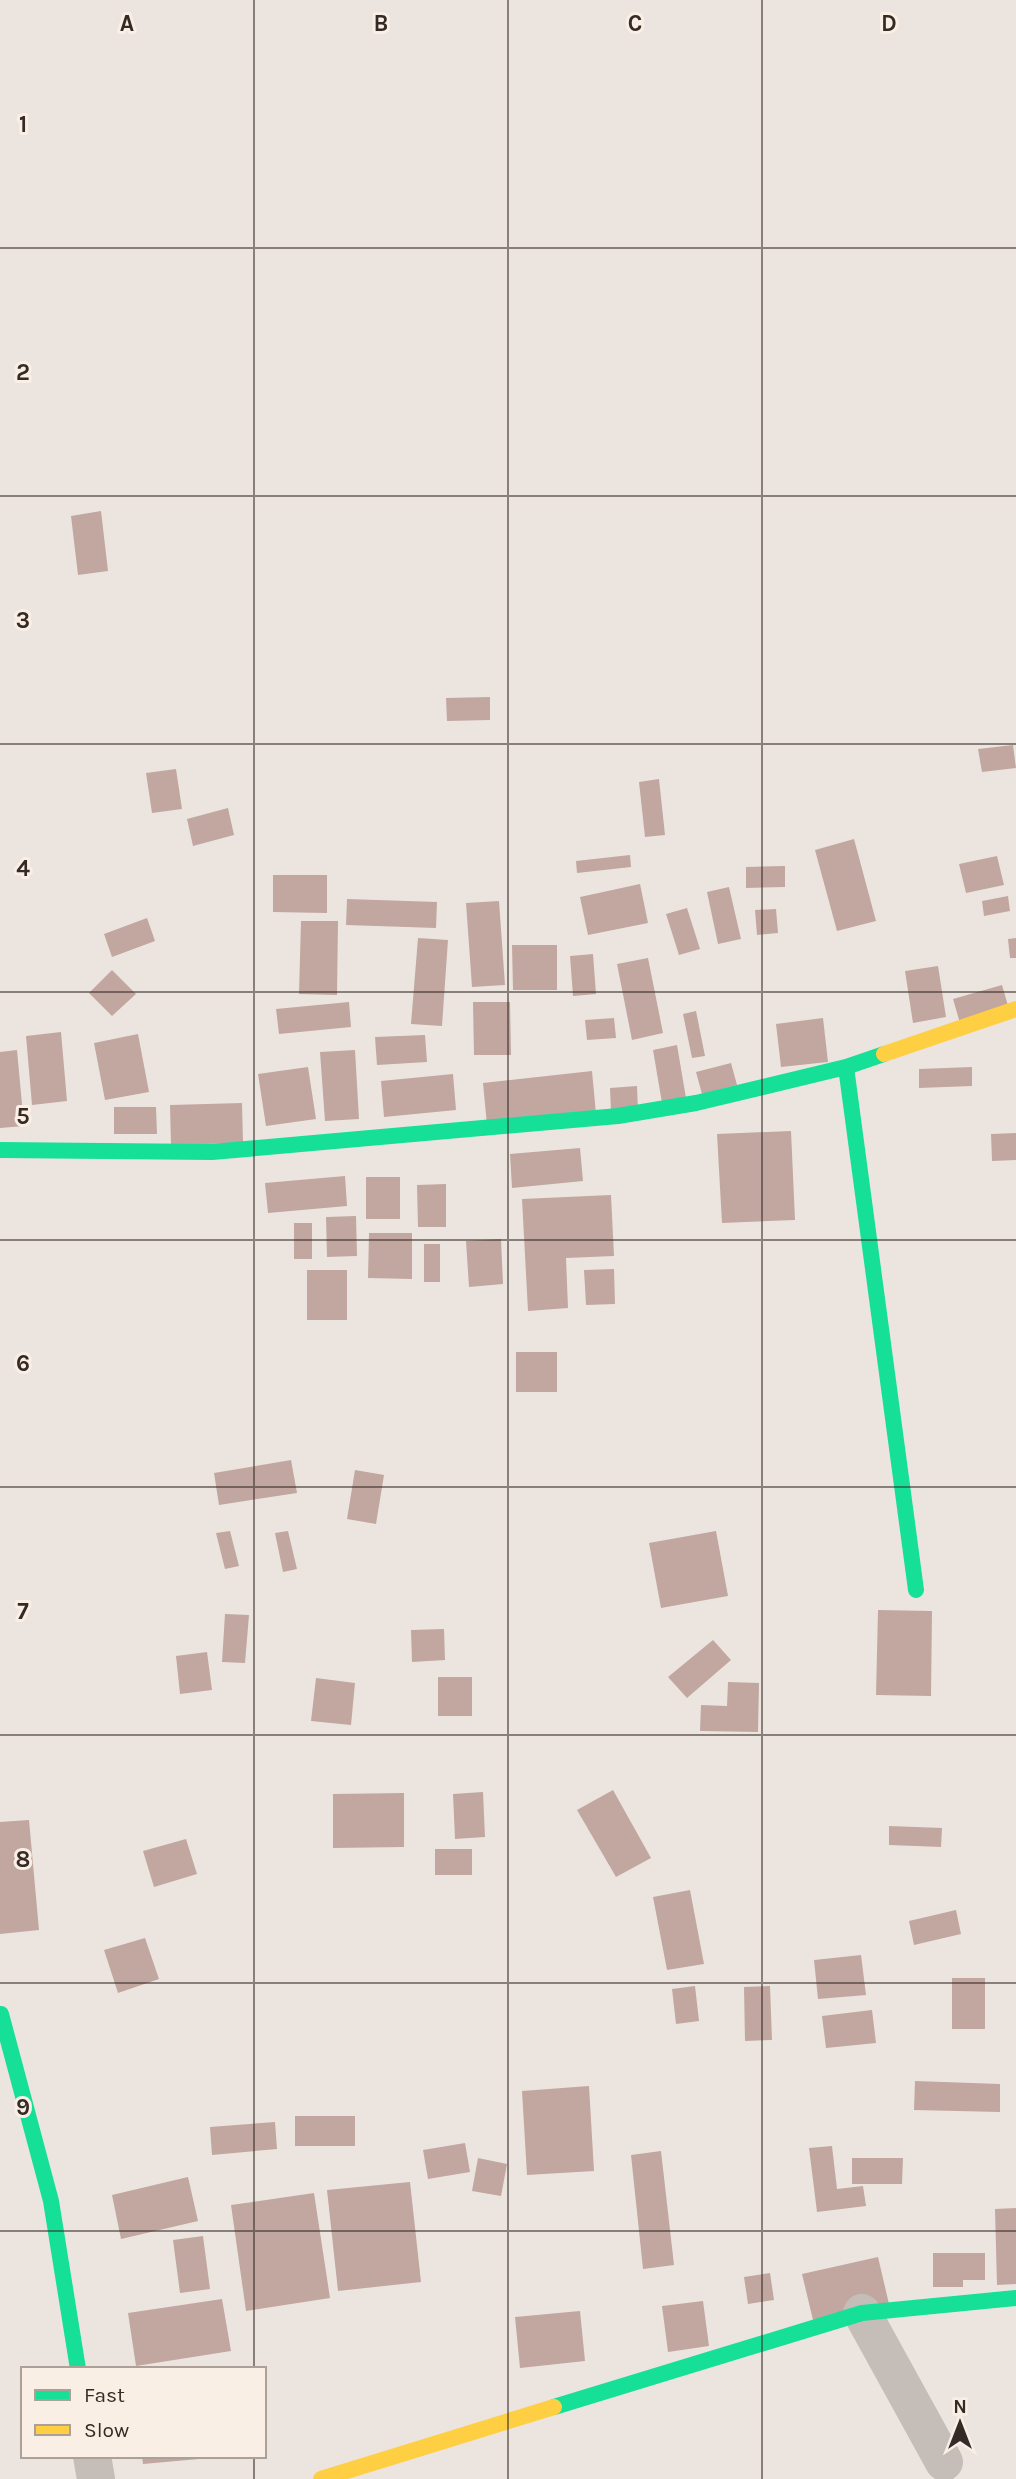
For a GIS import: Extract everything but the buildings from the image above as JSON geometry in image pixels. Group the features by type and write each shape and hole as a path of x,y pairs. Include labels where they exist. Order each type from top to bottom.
{"street":[{"path":"0,1150 212,1152 618,1116 696,1102 846,1066 1016,1009"},
{"path":"846,1066 916,1590"},
{"path":"1,2014 51,2201 78,2367"},
{"path":"321,2479 862,2313 1016,2298"},
{"path":"862,2313 944,2462"},
{"path":"92,2458 96,2479"}],"traffic: fast":[{"path":"0,1150 212,1152 618,1116 696,1103 846,1067 884,1054"},
{"path":"846,1067 916,1590"},
{"path":"1,2014 51,2201 78,2367"},
{"path":"554,2407 862,2313 1016,2298"}],"traffic: slow":[{"path":"884,1054 1016,1009"},
{"path":"321,2479 554,2407"}]}
